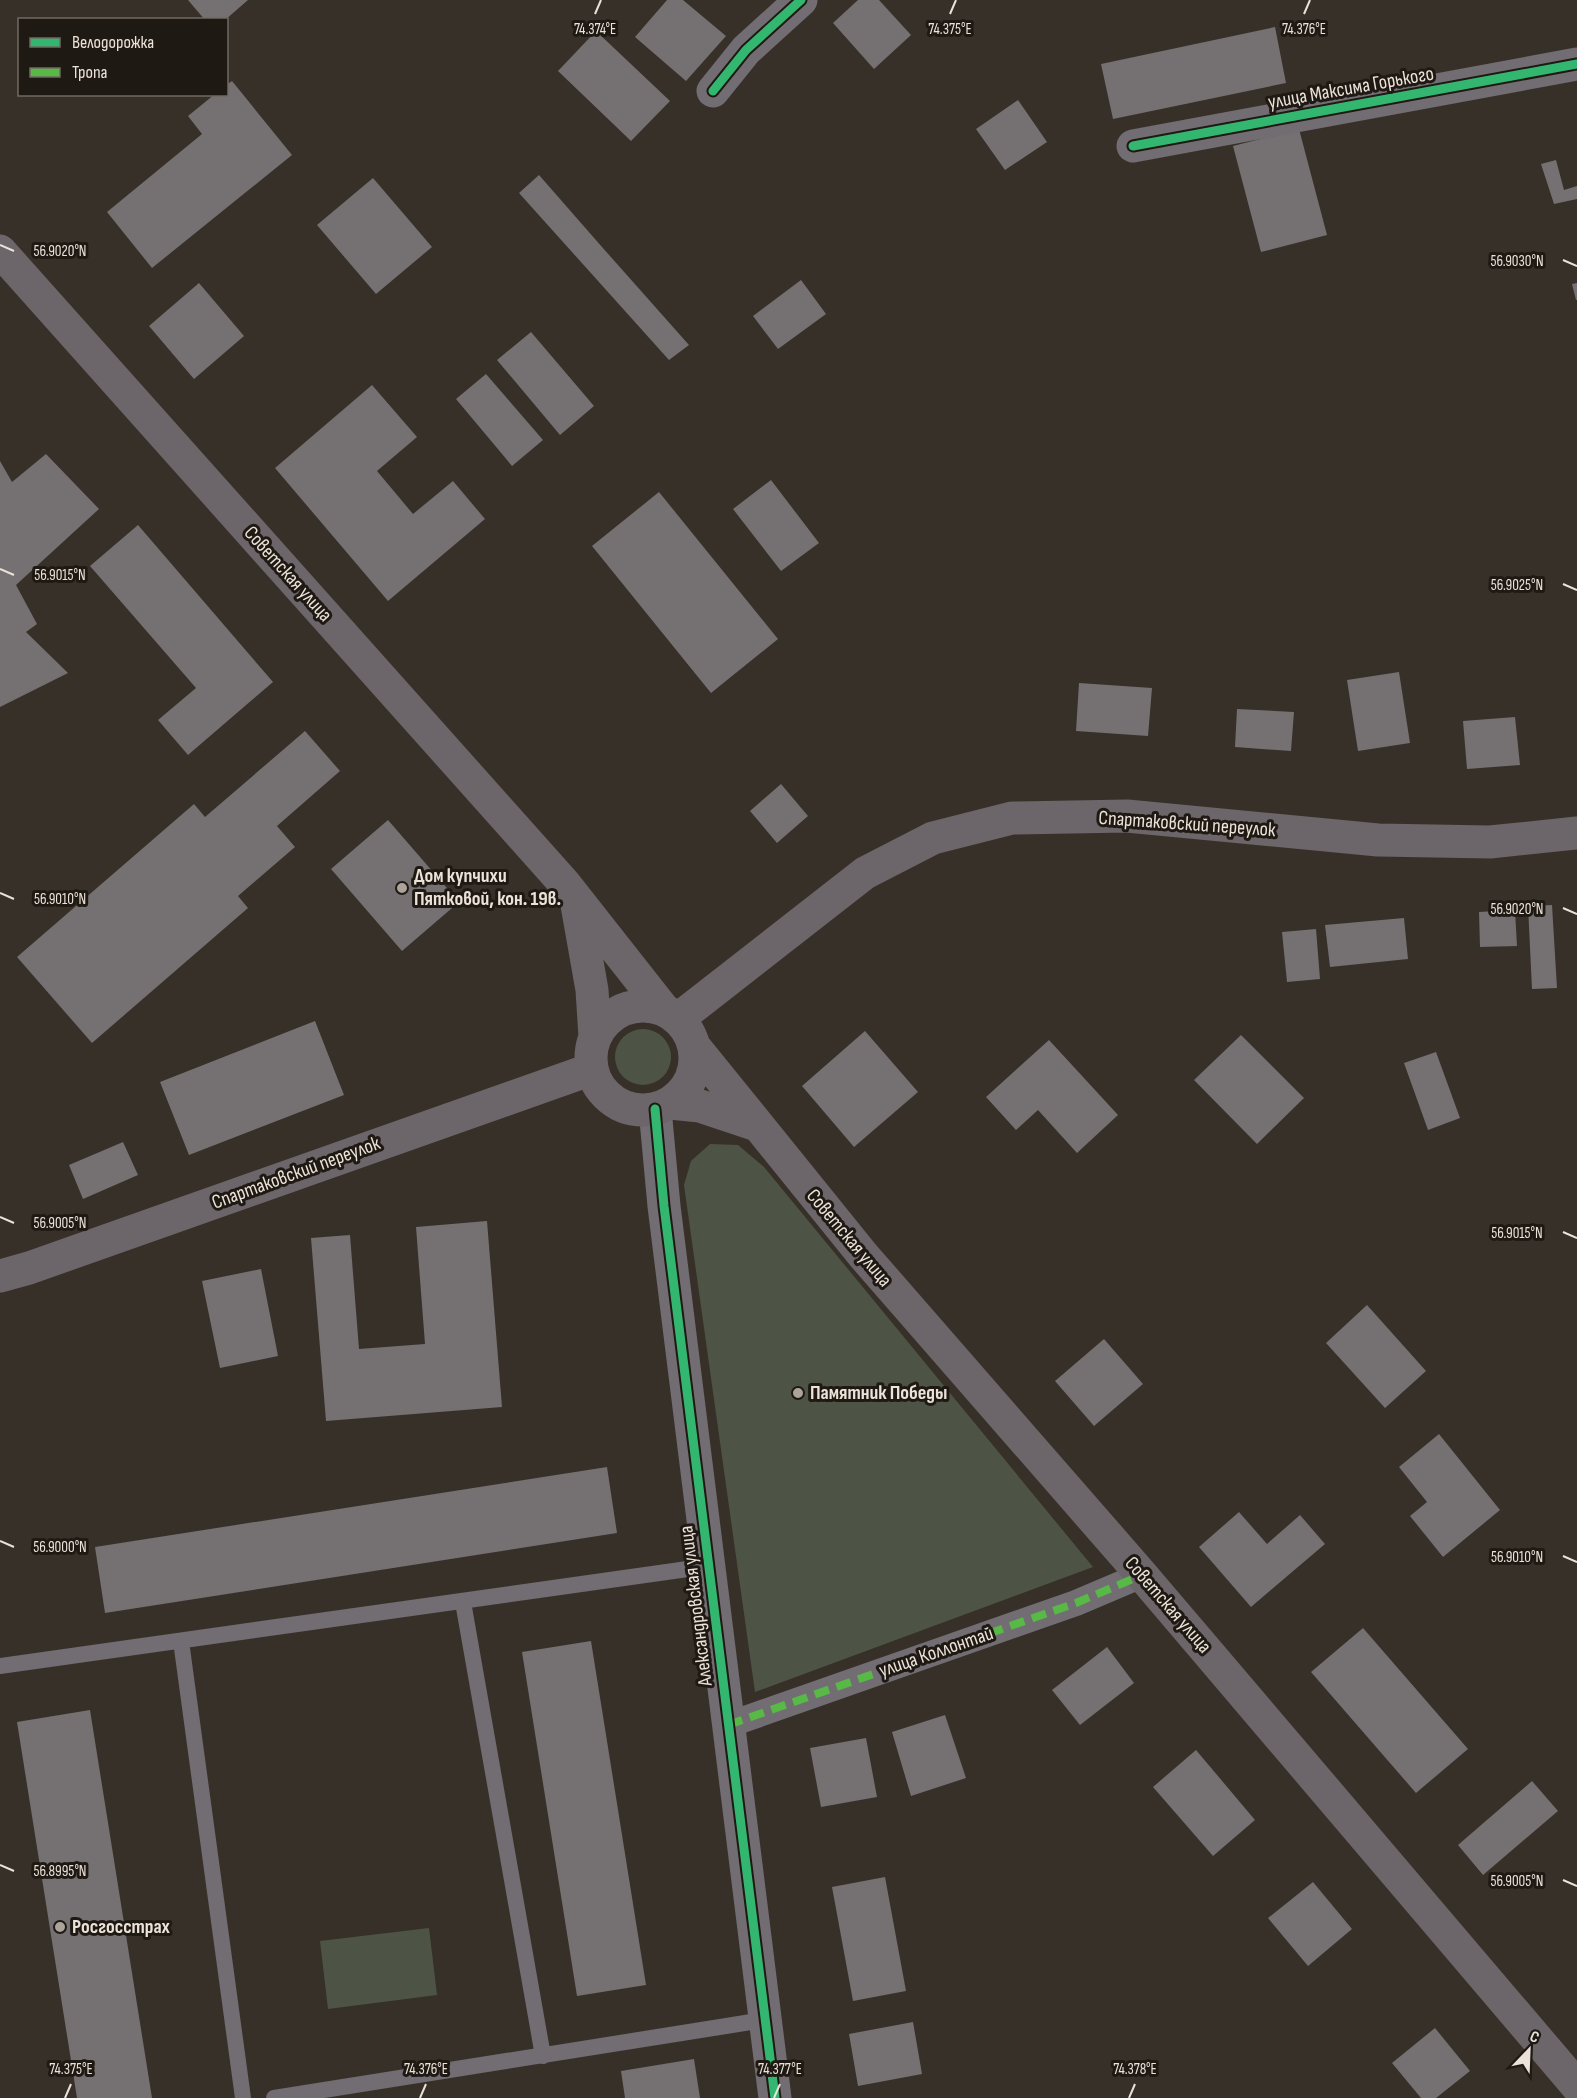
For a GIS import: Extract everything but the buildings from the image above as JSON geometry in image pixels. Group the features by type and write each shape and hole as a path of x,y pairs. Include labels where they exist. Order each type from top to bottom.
{"main road":[{"name":"Советская улица","path":"0,251 575,897 671,1014"},
{"name":"Спартаковский переулок","path":"671,1014 865,873 933,838 1012,818 1127,816 1378,840 1490,842 1577,833"},
{"path":"575,897 590,978 595,1037"},
{"path":"663,1106 683,1093 691,1079 695,1062 694,1046 688,1031 671,1014 648,1005 616,1012 603,1023 595,1037 591,1053 592,1069 598,1084 609,1097 622,1106 638,1110 663,1106 700,1106 757,1125"},
{"name":"Советская улица","path":"694,1046 863,1255 1142,1575 1577,2086"},
{"name":"Спартаковский переулок","path":"0,1276 29,1268 592,1069"}],"street":[{"path":"713,91 746,50 801,0"},
{"name":"улица Максима Горького","path":"1132,146 1577,64"},
{"name":"Александровская улица","path":"663,1106 666,1218 775,2098"},
{"name":"улица Коллонтай","path":"728,1725 1076,1602 1142,1575"}],"lane":[{"path":"0,1666 709,1566"},
{"path":"463,1602 543,2056"},
{"path":"181,1641 243,2098"},
{"path":"274,2098 764,2020"}],"green space":[{"path":"637,1029 649,1029 659,1033 667,1041 671,1057 667,1073 659,1081 649,1085 637,1085 627,1081 619,1073 615,1063 615,1051 619,1041 627,1033"},
{"path":"710,1144 738,1145 764,1167 1093,1567 755,1692 684,1185 691,1161"},
{"path":"429,1928 437,1995 328,2009 320,1941"}],"marked path":[{"path":"728,1725 1076,1603 1142,1575"}],"cycle path":[{"path":"713,91 746,50 801,0"},
{"path":"1133,146 1577,64"},
{"path":"655,1109 664,1206 775,2098"}],"place":[{"name":"Дом купчихи Пятковой, кон. 19в.","path":"402,888"},
{"name":"Памятник Победы","path":"798,1393"},
{"name":"Росгосстрах","path":"60,1927"}]}
